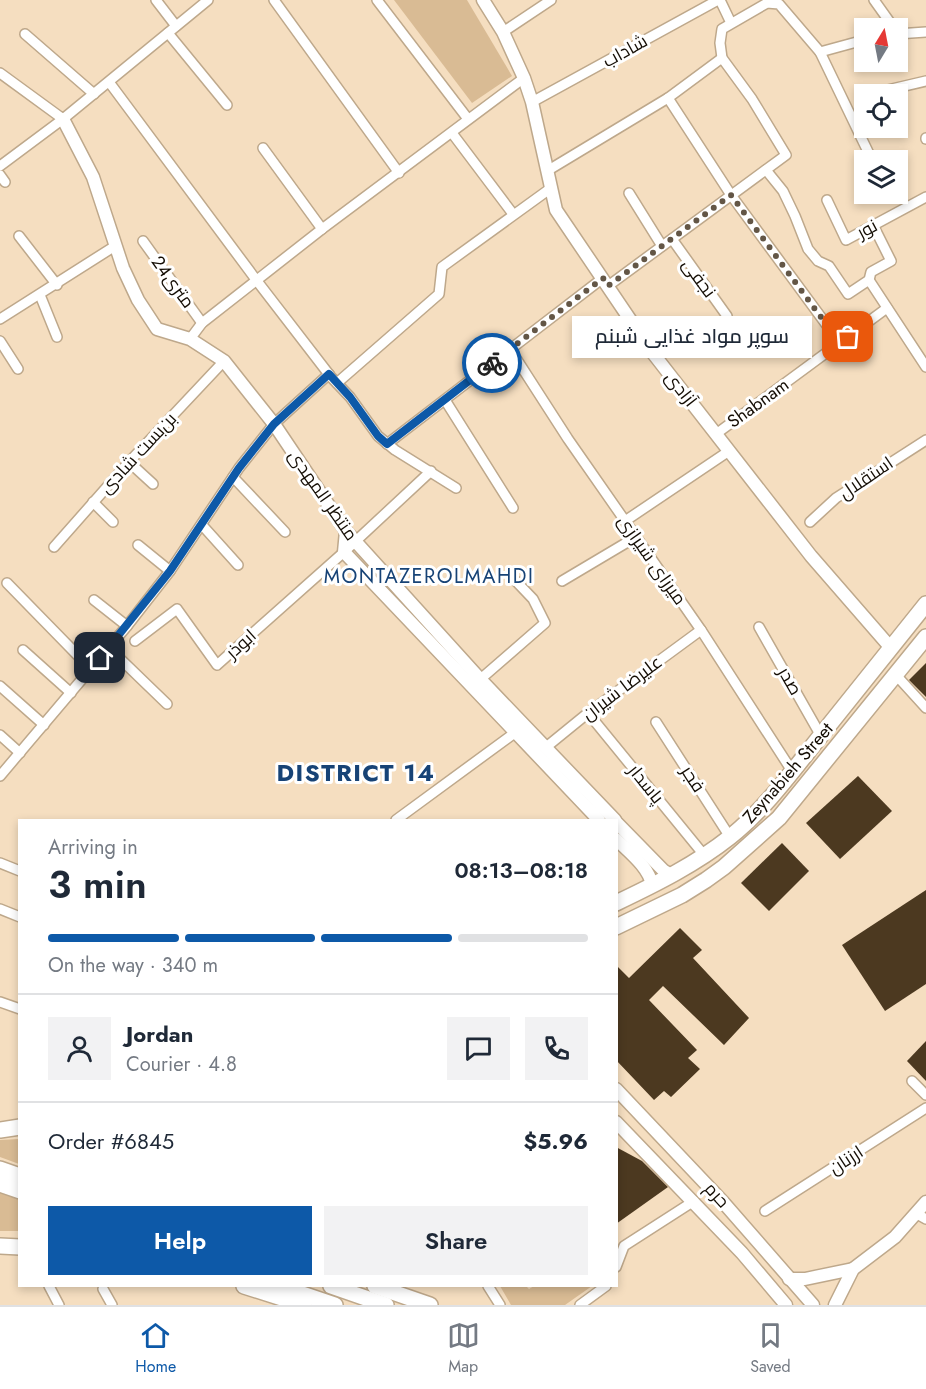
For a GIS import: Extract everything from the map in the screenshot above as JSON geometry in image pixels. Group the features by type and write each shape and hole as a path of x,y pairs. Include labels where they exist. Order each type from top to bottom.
{"main road":[{"name":"Zeynabieh Street","path":"618,902 704,855 730,837 765,804 926,604"},
{"name":"Zeynabieh Street","path":"618,926 682,895 724,867 779,818 926,637"},
{"path":"0,1128 18,1127"},
{"path":"0,1169 18,1175"},
{"path":"0,1184 18,1190"},
{"path":"247,1287 304,1305"},
{"path":"282,1287 334,1305"},
{"path":"334,1287 386,1305"},
{"path":"378,1287 430,1305"}],"street":[{"path":"156,0 176,26"},
{"path":"0,166 63,119 208,0"},
{"path":"274,0 399,173"},
{"path":"377,0 468,119"},
{"name":"آزادی","path":"483,0 502,32 524,78 532,102 556,210 652,352 811,556 891,648"},
{"path":"502,32 551,0"},
{"path":"719,0 731,23"},
{"name":"شاداب","path":"532,102 719,0"},
{"path":"874,0 887,18"},
{"path":"387,444 510,349 672,239 786,155 752,99 722,58 720,43 722,29 731,23 767,3 779,4 820,52 867,150"},
{"path":"908,33 926,32"},
{"path":"168,33 227,105"},
{"path":"25,34 94,94"},
{"path":"820,52 854,43"},
{"path":"547,171 668,98 722,58"},
{"path":"0,73 63,119"},
{"path":"190,339 202,323 322,229 524,78"},
{"path":"908,85 926,81"},
{"path":"109,82 257,281 378,436 456,488"},
{"path":"668,98 731,195 840,343"},
{"name":"منتظر المهدی","path":"63,119 93,177 123,268 138,300 157,329 190,339 224,361 274,424 345,531 476,683 520,729 545,748 614,819"},
{"path":"452,133 513,214"},
{"path":"263,148 322,229"},
{"path":"766,170 783,191 808,249 818,261 829,266 848,294 869,280 871,272 891,261 873,225"},
{"path":"337,382 439,294 442,267 551,188"},
{"path":"629,193 662,246"},
{"name":"نور","path":"827,200 846,240 926,197"},
{"path":"19,236 57,285"},
{"name":"نجفی","path":"672,239 727,316"},
{"name":"24متری","path":"143,242 202,323"},
{"path":"1,316 57,285 115,246"},
{"path":"869,280 926,367"},
{"path":"40,295 57,337"},
{"name":"Shabnam","path":"716,434 887,308"},
{"path":"0,341 18,369"},
{"name":"میرزای شیرازی","path":"510,349 701,630 792,771"},
{"name":"بن‌بست شادی","path":"54,547 129,462 224,361"},
{"path":"0,776 109,648 170,571 233,477 274,424 329,374"},
{"path":"444,400 513,508"},
{"name":"استقلال","path":"810,522 836,498 926,440"},
{"path":"625,521 729,451"},
{"path":"129,462 153,484"},
{"name":"ابوذر","path":"135,641 177,609 217,665 431,471"},
{"path":"233,477 285,531"},
{"path":"93,502 112,522"},
{"path":"202,525 238,565"},
{"path":"345,531 344,552 476,683 545,623 532,599 511,576"},
{"path":"561,580 636,537"},
{"path":"138,545 170,571"},
{"path":"7,583 91,669"},
{"path":"94,600 127,626"},
{"name":"صدر","path":"759,627 821,736"},
{"name":"علیرضا شیران","path":"545,748 588,713 701,630"},
{"path":"109,648 167,704"},
{"path":"23,650 71,693"},
{"path":"896,675 926,708"},
{"path":"0,686 44,725"},
{"name":"پاسدار","path":"588,713 704,855"},
{"name":"فجر","path":"656,722 730,837"},
{"path":"397,819 520,729 598,819"},
{"path":"0,735 20,753"},
{"name":"منتظر المهدی","path":"618,824 649,864 671,875"},
{"path":"618,841 649,864 652,885"},
{"path":"0,864 18,870"},
{"path":"0,909 18,916"},
{"path":"0,1002 18,1008"},
{"path":"912,1081 926,1095"},
{"name":"حرم","path":"618,1091 723,1202 813,1305"},
{"name":"ارزنان","path":"765,1211 926,1108"},
{"name":"حرم","path":"618,1124 694,1201 786,1305"},
{"path":"618,1262 624,1246 694,1201"},
{"path":"789,1279 853,1269 921,1217 926,1202"},
{"path":"839,1302 853,1269"},
{"path":"50,1287 59,1305"},
{"path":"489,1287 500,1305"},
{"path":"580,1305 605,1287"},
{"path":"103,1289 112,1305"}],"shaded area":[{"path":"394,0 467,0 512,76 472,103"},
{"path":"18,1139 18,1164 0,1157 0,1140"},
{"path":"0,1188 18,1195 18,1231 0,1231"},
{"path":"501,1287 527,1287 529,1289 532,1287 591,1287 565,1305 511,1305"}],"building":[{"path":"926,663 926,697 909,680"},
{"path":"858,776 892,811 840,859 806,823"},
{"path":"782,843 809,871 769,911 741,883"},
{"path":"926,890 926,984 885,1011 842,945"},
{"path":"680,928 702,950 693,958 749,1018 724,1045 663,986 649,1000 697,1050 688,1058 700,1069 671,1097 664,1091 654,1100 618,1062 618,967 629,978"},
{"path":"926,1041 926,1081 907,1061"},
{"path":"618,1148 642,1161 668,1187 618,1223"}],"way so far":[{"path":"492,363 603,278 608,286 731,195 840,343 848,337"}],"place":[{"name":"سوپر مواد غذایی شبنم","path":"848,337"}],"district":[{"name":"MONTAZEROLMAHDI","path":"429,576"},
{"name":"DISTRICT 14","path":"356,772"}],"route":[{"path":"100,658 170,571 239,468 274,424 329,374 350,397 378,436 387,444 492,363"}]}
